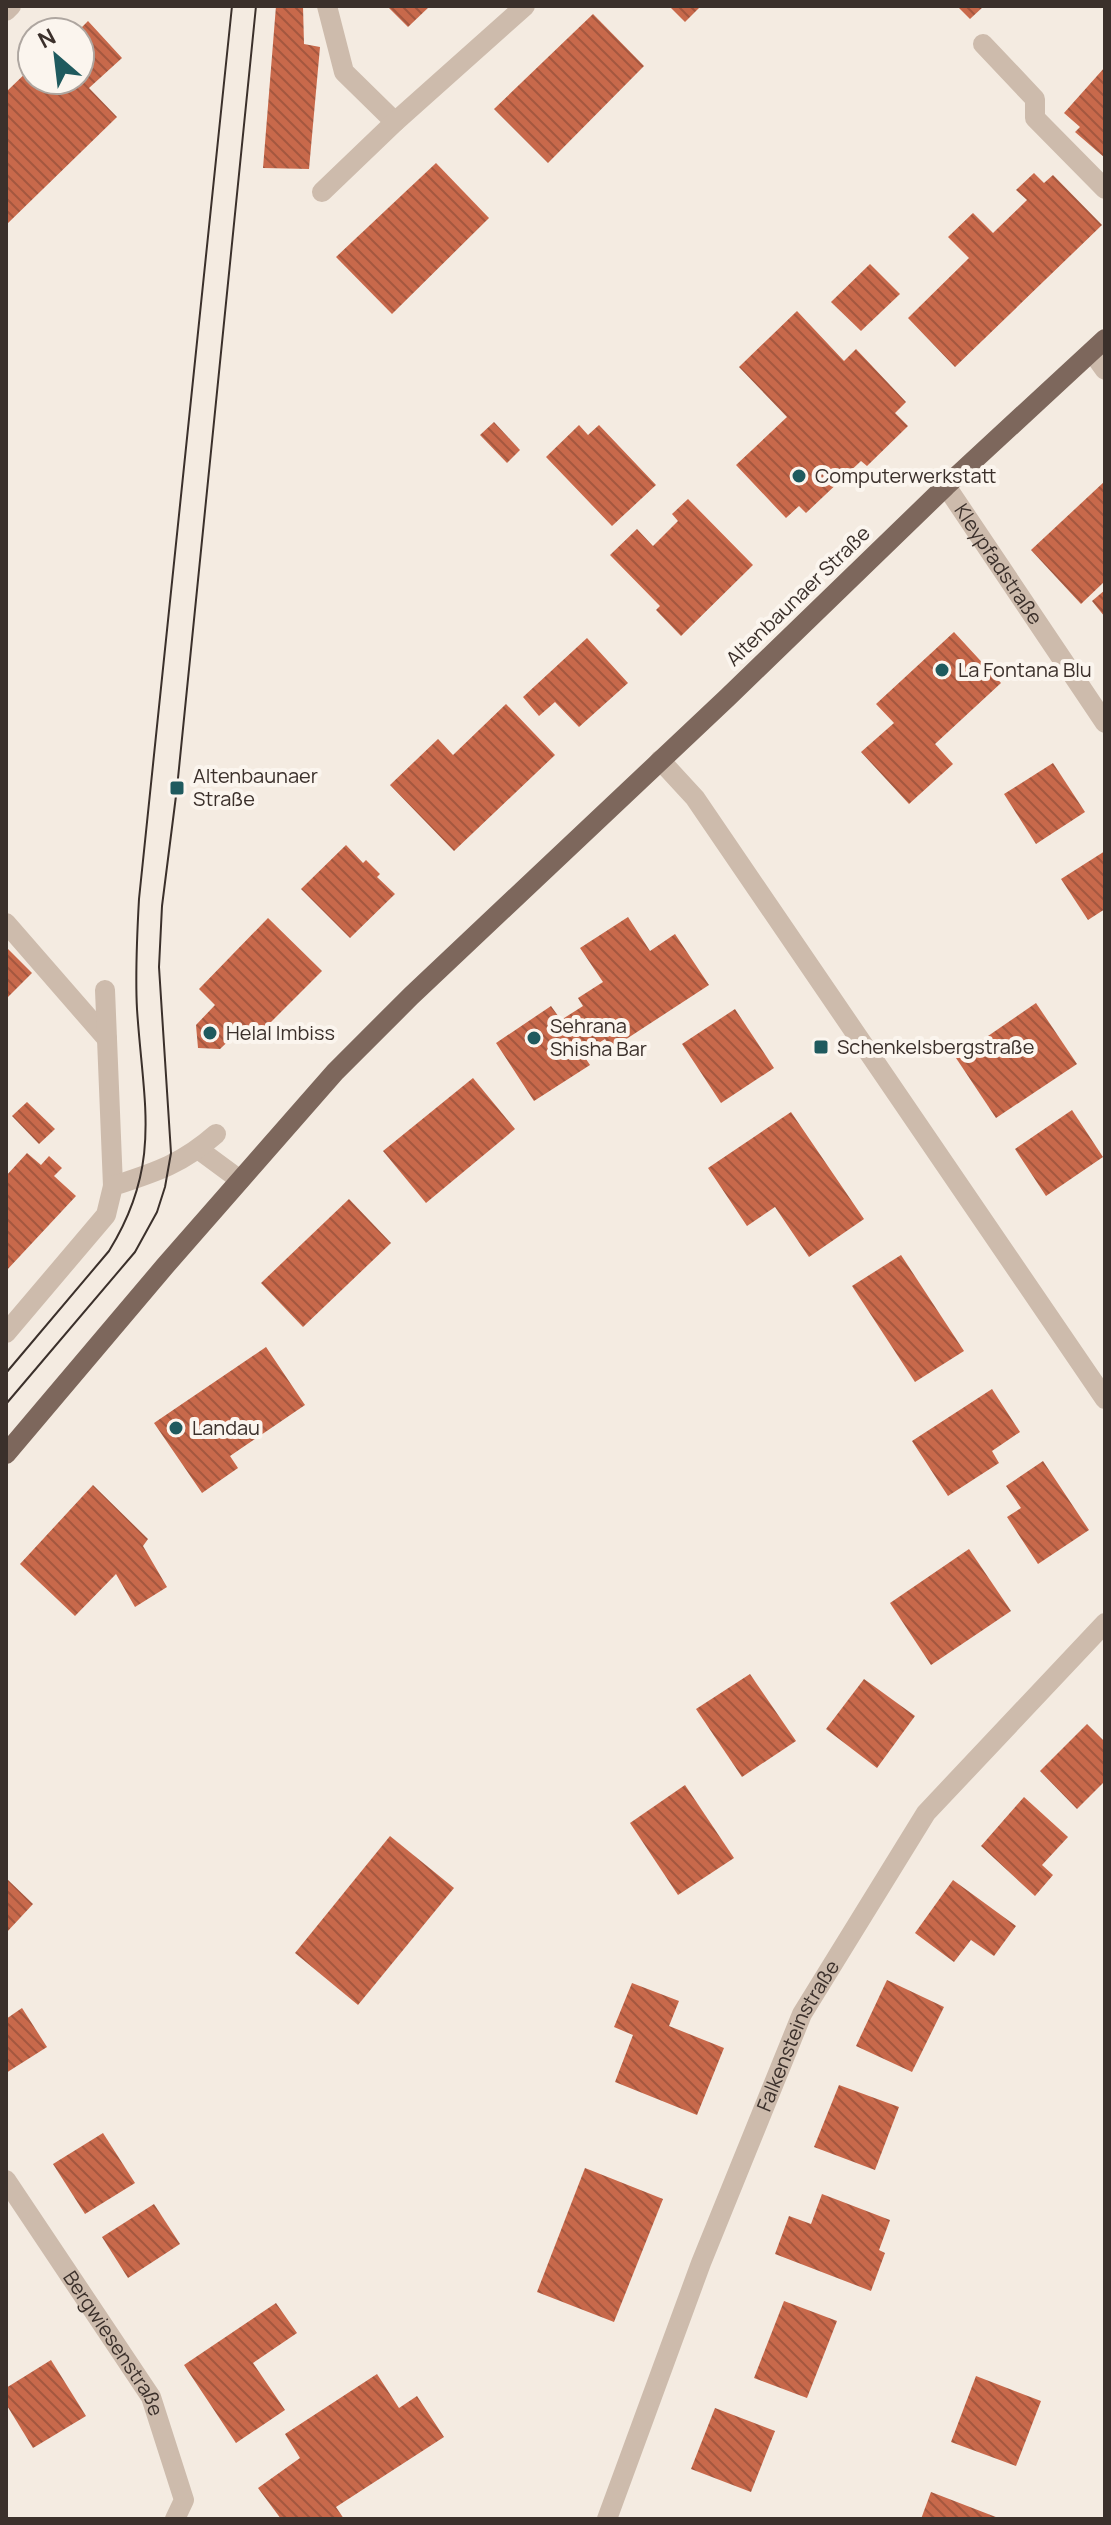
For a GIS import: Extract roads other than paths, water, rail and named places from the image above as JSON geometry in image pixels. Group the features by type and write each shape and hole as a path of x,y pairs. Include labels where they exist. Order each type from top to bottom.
{"main road":[{"name":"Altenbaunaer Straße","path":"6,1454 335,1072 946,486 1098,346"}],"street":[{"path":"6,11 11,6"},
{"path":"327,6 344,72 395,122"},
{"path":"322,192 525,6"},
{"path":"983,44 1035,99 1035,118 1105,189"},
{"path":"1098,346 1105,370"},
{"name":"Kleypfadstraße","path":"946,486 1105,723"},
{"path":"660,760 695,798 1105,1399"},
{"path":"6,923 107,1039"},
{"path":"6,1333 106,1215 113,1186 105,990"},
{"path":"113,1186 168,1168 216,1134"},
{"path":"198,1149 240,1180"},
{"name":"Falkensteinstraße","path":"607,2519 701,2263 802,2014 926,1813 1105,1623"},
{"name":"Bergwiesenstraße","path":"6,2180 151,2397 184,2500 175,2519"}],"tram line":[{"path":"6,1373 109,1251 137,1190 143,1161 145,1104 136,981 139,899 232,6"},
{"path":"6,1404 135,1252 157,1212 165,1187 171,1153 159,967 162,906 177,788 256,6"}],"place":[{"name":"Computerwerkstatt","path":"799,476"},
{"name":"La Fontana Blu","path":"942,670"},
{"name":"Altenbaunaer Straße","path":"177,788"},
{"name":"Helal Imbiss","path":"210,1033"},
{"name":"Sehrana Shisha Bar","path":"534,1038"},
{"name":"Schenkelsbergstraße","path":"821,1047"},
{"name":"Landau","path":"176,1428"}]}
